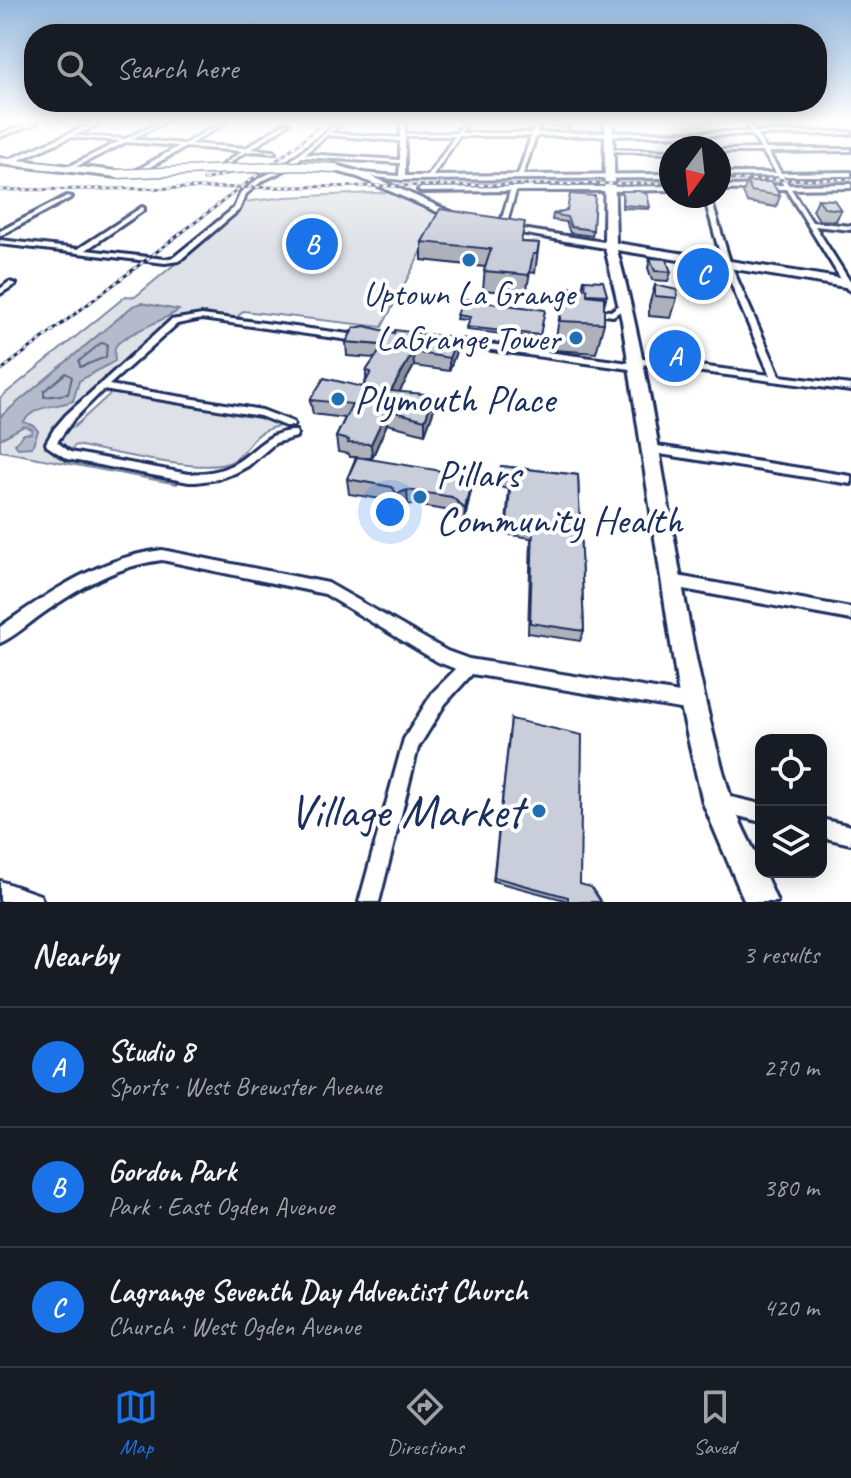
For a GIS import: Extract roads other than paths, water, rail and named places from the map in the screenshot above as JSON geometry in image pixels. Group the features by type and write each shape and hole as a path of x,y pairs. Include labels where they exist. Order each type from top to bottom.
{"main road":[{"path":"31,165 148,175 299,166 335,168 361,175 438,210 476,222"},
{"path":"609,165 610,247 637,364 693,703 721,812 761,902"},
{"path":"492,224 517,232 850,285"}],"street":[{"path":"68,169 76,165"},
{"path":"137,172 149,165"},
{"path":"68,169 137,172 221,168 225,165"},
{"path":"0,242 165,261 179,257 237,209 241,195 254,184 288,165"},
{"path":"402,165 402,178"},
{"path":"429,178 438,165"},
{"path":"520,177 524,165"},
{"path":"774,165 850,285"},
{"path":"731,175 851,174"},
{"path":"361,175 402,178 520,177 659,187"},
{"path":"421,190 514,189 659,177"},
{"path":"380,184 384,180 402,178"},
{"path":"731,188 851,186"},
{"path":"514,189 505,219 506,225 517,232"},
{"path":"0,234 69,197"},
{"path":"710,208 727,265 776,378"},
{"path":"79,251 142,209"},
{"path":"492,224 505,219"},
{"path":"812,224 851,228"},
{"path":"0,292 12,284"},
{"path":"584,310 613,314 626,309"},
{"path":"103,387 262,413 291,429 267,440 230,471 204,478 174,475 58,451 51,443 53,437 103,387 174,322 193,316 349,337 376,332"},
{"path":"435,340 851,388"},
{"path":"651,449 851,480"},
{"path":"0,636 105,569 136,557 162,555 328,589 443,657 469,666 693,703"},
{"path":"672,581 851,614"},
{"path":"369,902 410,745 439,698 469,666"},
{"path":"721,812 755,813"},
{"path":"827,829 851,835"},
{"path":"0,891 33,902"}],"water":[{"path":"141,303 179,310 118,343 115,361 79,381 73,401 40,409 28,416 23,422 33,425 38,431 32,447 18,448 15,444 24,434 32,433 32,429 24,426 0,439 0,417 133,306"}],"railway":[{"path":"204,180 262,165"},
{"path":"241,187 270,165"},
{"path":"731,180 851,179"},
{"path":"241,187 659,183"},
{"path":"0,190 241,187"},
{"path":"0,371 241,187"}],"place":[{"name":"Gordon Park","path":"312,244"},
{"name":"Uptown La Grange","path":"469,260"},
{"name":"Lagrange Seventh Day Adventist Church","path":"703,274"},
{"name":"LaGrange Tower","path":"576,338"},
{"name":"Studio 8","path":"675,356"},
{"name":"Plymouth Place","path":"338,399"},
{"name":"Pillars Community Health","path":"420,497"},
{"name":"Village Market","path":"539,811"}]}
